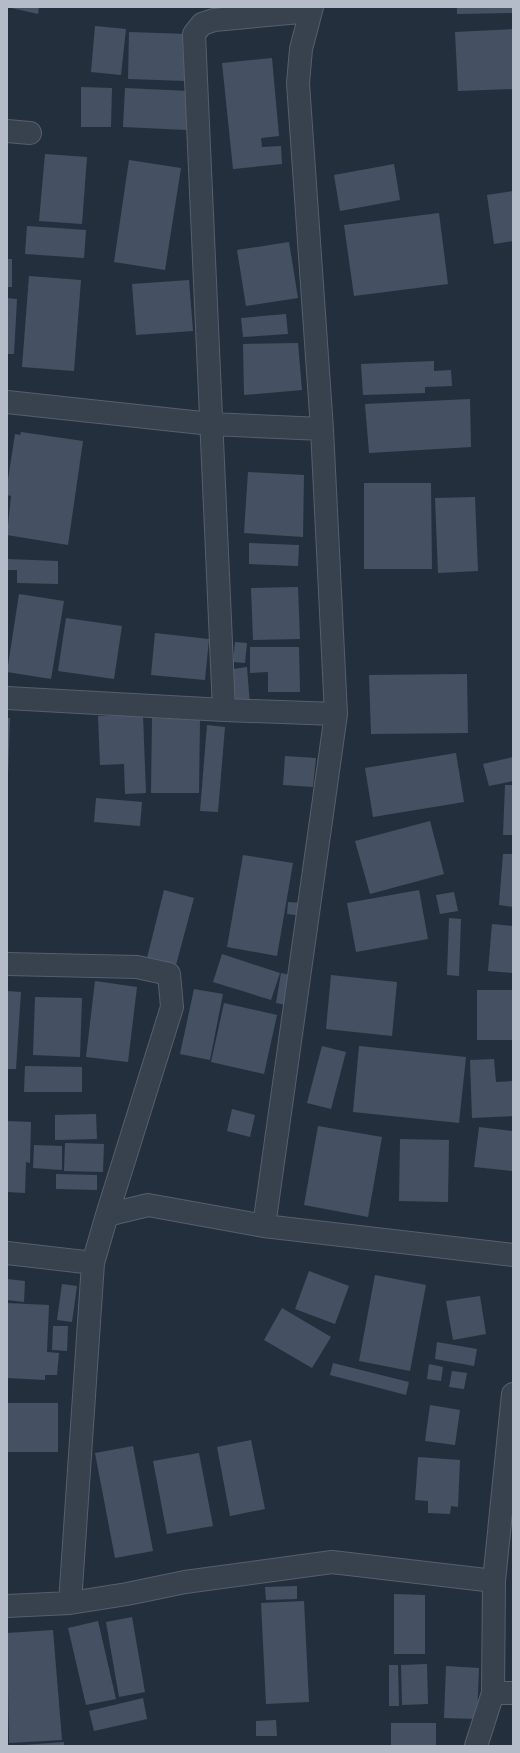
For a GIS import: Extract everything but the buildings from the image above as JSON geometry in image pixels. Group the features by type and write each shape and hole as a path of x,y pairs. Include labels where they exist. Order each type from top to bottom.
{"street":[{"path":"224,710 194,34 202,24 214,20 312,9 301,49 298,83 322,429 336,714 264,1226"},
{"path":"7,131 30,133"},
{"path":"7,402 211,424 322,429"},
{"path":"7,698 224,710 336,714"},
{"path":"7,964 137,967 169,974 172,1007 93,1263 70,1603"},
{"path":"107,1215 148,1205 264,1226 513,1255"},
{"path":"7,1253 93,1263"},
{"path":"476,1746 503,1693 494,1581 513,1394"},
{"path":"7,1606 70,1603 127,1594 186,1582 332,1562 494,1581"}]}
